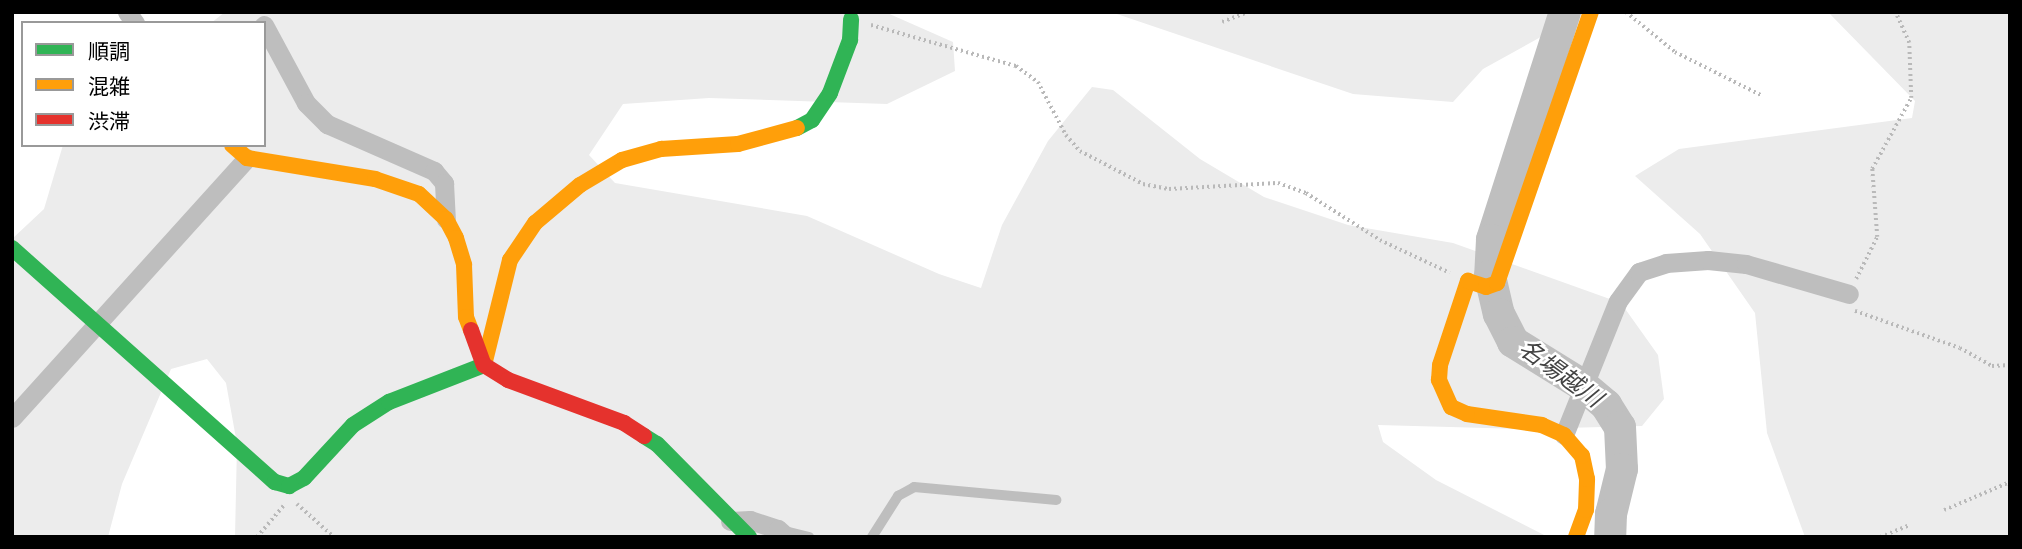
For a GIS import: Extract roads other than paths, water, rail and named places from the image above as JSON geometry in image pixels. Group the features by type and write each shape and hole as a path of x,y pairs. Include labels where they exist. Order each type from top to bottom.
{"street":[{"path":"1576,537 1586,510 1587,479 1582,456 1564,435 1542,425 1468,414 1451,407 1439,380 1440,365 1476,283 1497,283 1591,12"},
{"path":"484,365 510,260 535,223 580,185 622,160 661,149 738,144 790,132 812,120 830,93 850,40 851,19"},
{"path":"266,28 306,103 327,124 434,171 444,183 446,219"},
{"path":"12,418 99,325 240,152 374,179 419,194 446,219 456,238 464,265 467,317 484,365 508,380 624,423 657,444 749,537"},
{"path":"12,248 275,482 289,486 304,478 354,425 389,402 484,365"},
{"path":"1564,435 1618,301 1639,272 1667,263 1708,260 1746,264 1849,294"},
{"path":"730,520 750,520 782,533"}],"lane":[{"path":"872,537 898,496 915,487 1056,500"},
{"path":"782,533 809,537"}],"waterway":[{"name":"名場越川","path":"1565,12 1492,240 1490,276 1499,314 1513,342 1581,384 1606,405 1620,427 1622,469 1611,514 1610,537"}]}
